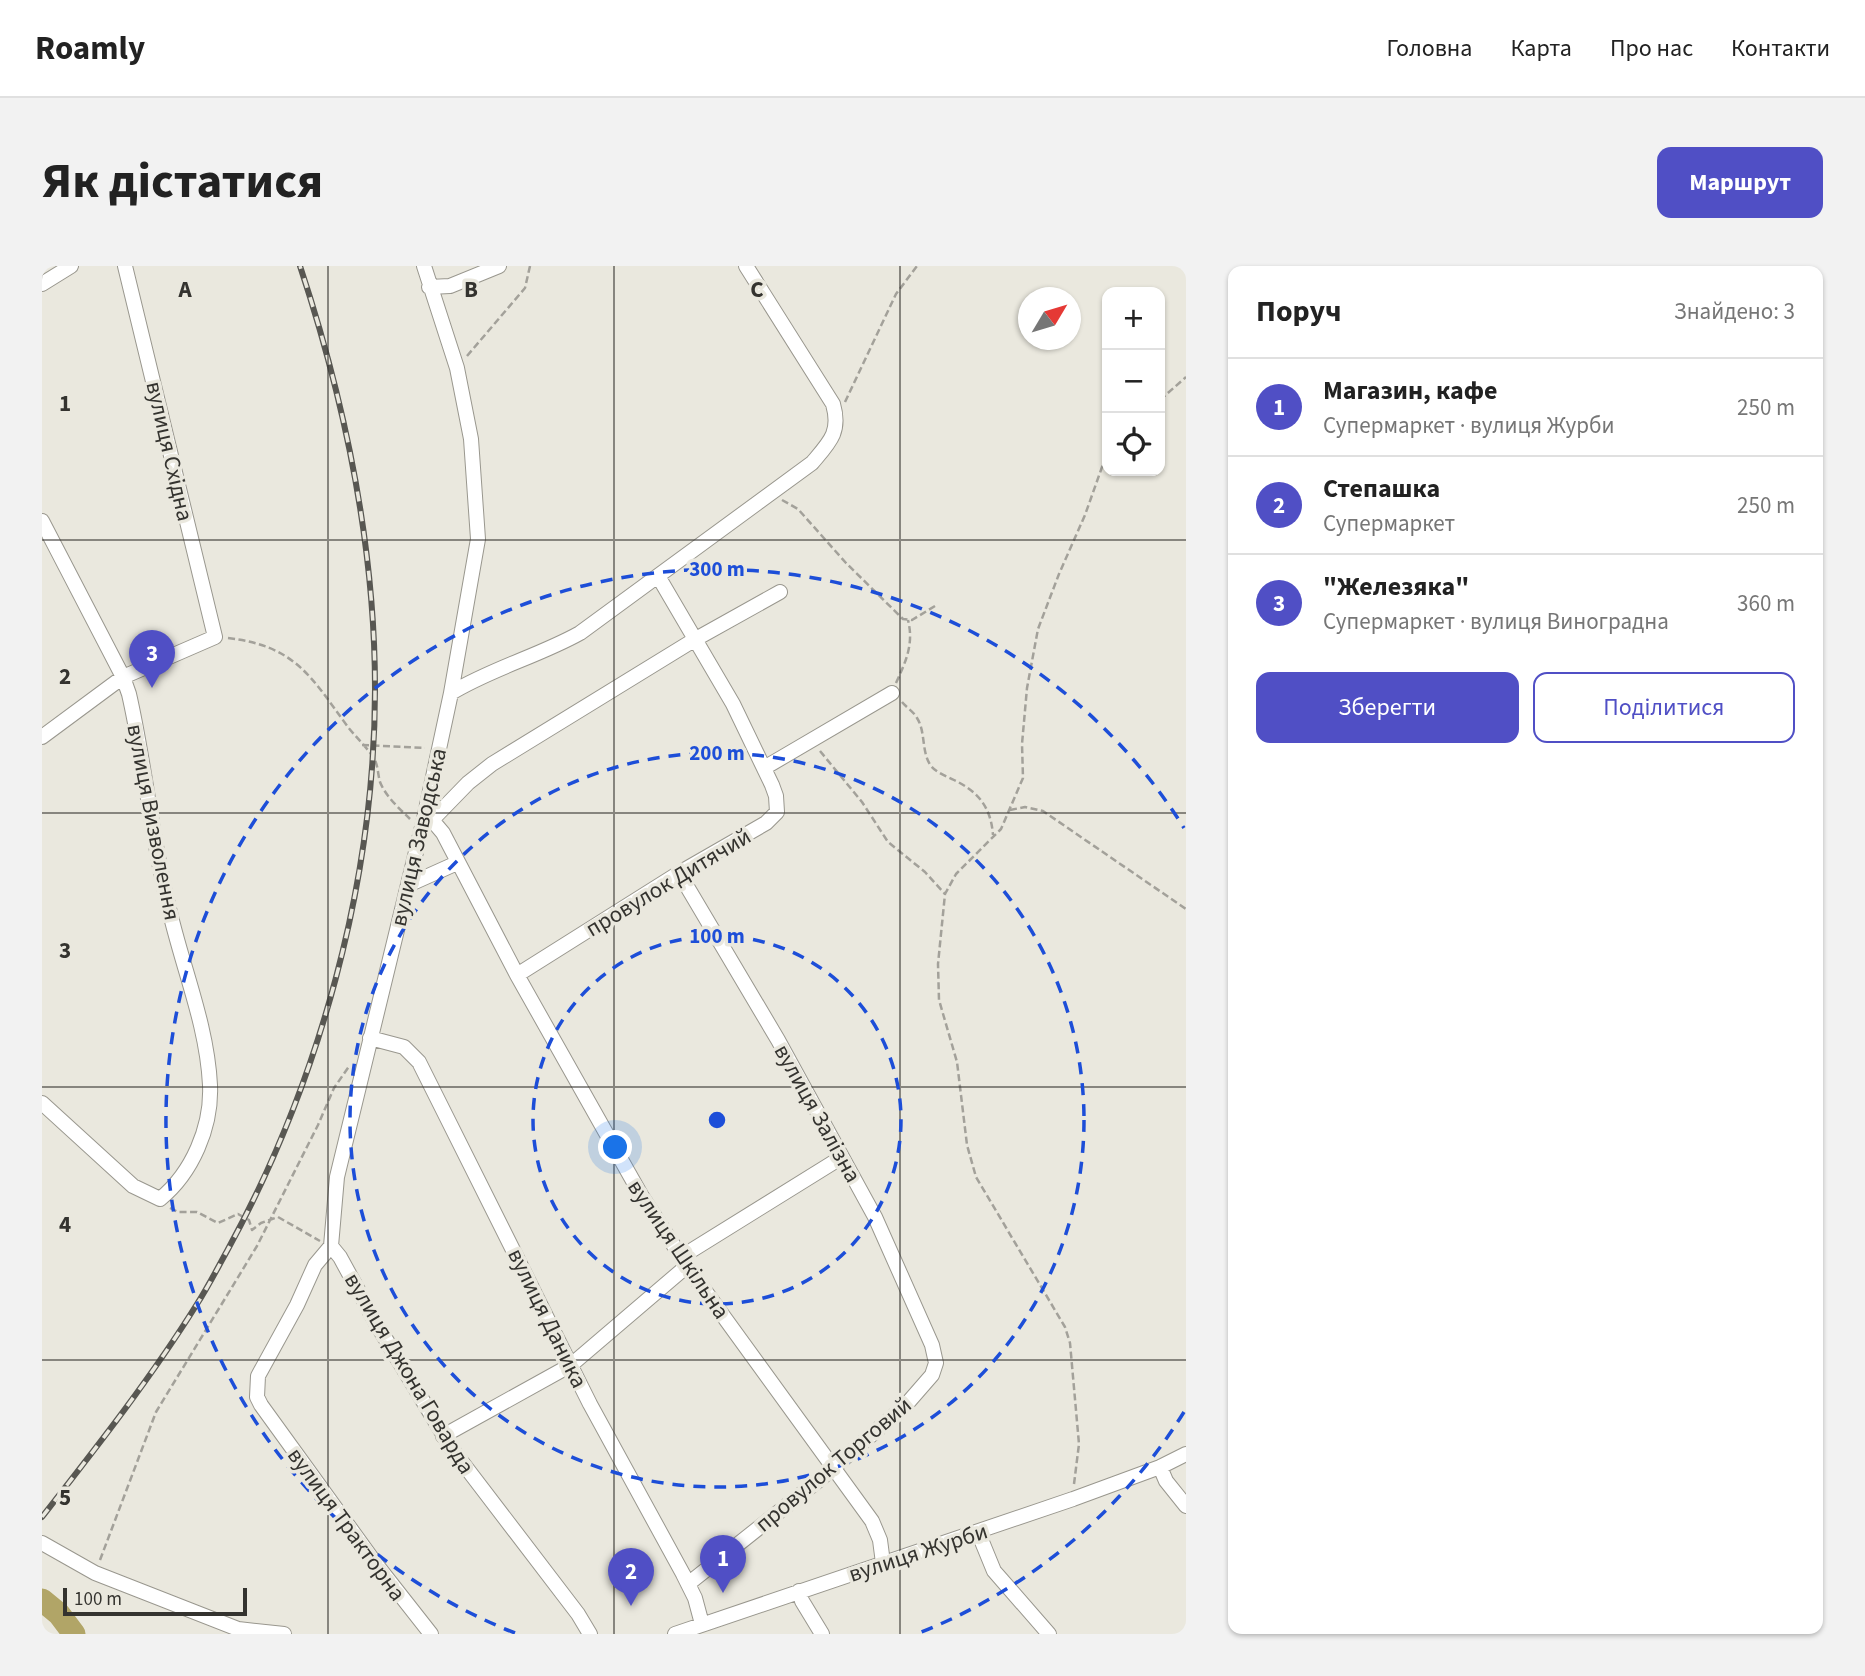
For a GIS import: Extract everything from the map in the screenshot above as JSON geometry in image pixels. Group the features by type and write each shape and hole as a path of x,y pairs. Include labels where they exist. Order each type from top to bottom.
{"street":[{"path":"42,284 71,266"},
{"name":"вулиця Східна","path":"125,266 215,636"},
{"name":"вулиця Заводська","path":"331,1246 337,1177 408,885 426,823 478,539 471,439 457,368 424,266"},
{"path":"429,287 450,286 499,266"},
{"path":"451,692 477,677 562,643 580,632 812,463 835,432 837,419 833,404 746,266"},
{"name":"вулиця Визволення","path":"42,521 123,677 132,706 168,906 199,1016 210,1086 205,1129 198,1150 178,1180 158,1198"},
{"path":"658,576 733,704 764,768 892,693"},
{"path":"426,823 492,764 694,640 780,592"},
{"path":"42,737 123,677 215,636"},
{"name":"провулок Дитячий","path":"517,975 679,873 772,819 777,813 778,805 764,768"},
{"name":"вулиця Шкільна","path":"426,823 443,833 517,975 641,1195 684,1262 876,1529 883,1563"},
{"path":"408,885 457,863"},
{"name":"вулиця Залізна","path":"679,873 778,1040 874,1217 932,1345 936,1363"},
{"name":"вулиця Даника","path":"370,1038 404,1046 419,1062 590,1404 688,1584 702,1624"},
{"path":"42,1103 133,1186 158,1198"},
{"path":"443,1436 571,1364 684,1262 842,1157"},
{"name":"вулиця Тракторна","path":"331,1246 315,1265 298,1305 258,1376 257,1397 384,1575 430,1634"},
{"name":"вулиця Джона Говарда","path":"331,1246 340,1257 443,1436 578,1614 590,1634"},
{"name":"провулок Торговий","path":"688,1584 905,1406 929,1378 936,1363"},
{"name":"вулиця Журби","path":"675,1634 1073,1499 1160,1467 1186,1454"},
{"path":"1160,1467 1166,1481 1186,1506"},
{"path":"978,1532 995,1571 1049,1634"},
{"path":"42,1543 95,1573 238,1629 284,1634"},
{"path":"799,1591 822,1634"}],"path":[{"path":"457,368 525,288 530,266"},
{"path":"837,419 891,304 916,266"},
{"path":"1165,396 1186,377"},
{"path":"1073,1499 1079,1444 1070,1343 1065,1327 976,1177 970,1160 957,1062 939,1000 938,964 945,894 956,874 1001,829 1023,778 1022,744 1027,688 1038,629 1102,467"},
{"path":"770,493 798,509 846,563 903,619 912,620 935,606"},
{"path":"908,620 912,635 911,647 892,693 918,719 925,752 931,765 982,800 990,812 994,836"},
{"path":"215,636 250,641 283,653 311,677 375,760 381,784 388,796 426,823"},
{"path":"811,741 862,802 888,842 925,872 945,894"},
{"path":"362,745 438,750"},
{"path":"1010,810 1025,807 1043,811 1186,909"},
{"path":"95,1573 156,1412 257,1246 334,1088 356,1058"},
{"path":"158,1198 164,1205 178,1212 197,1212 218,1223 238,1214 248,1220 252,1230 261,1223 278,1217 312,1238 331,1246"}],"waterway":[{"path":"42,1600 59,1614 74,1634"}],"railway":[{"path":"42,1517 161,1359 201,1298 260,1187 314,1050 336,979 352,907 365,835 372,762 375,689 370,582 344,422 300,266"}],"place":[{"name":"\"Железяка\"","path":"152,688"},
{"name":"Магазин, кафе","path":"723,1593"},
{"name":"Степашка","path":"631,1606"}]}
